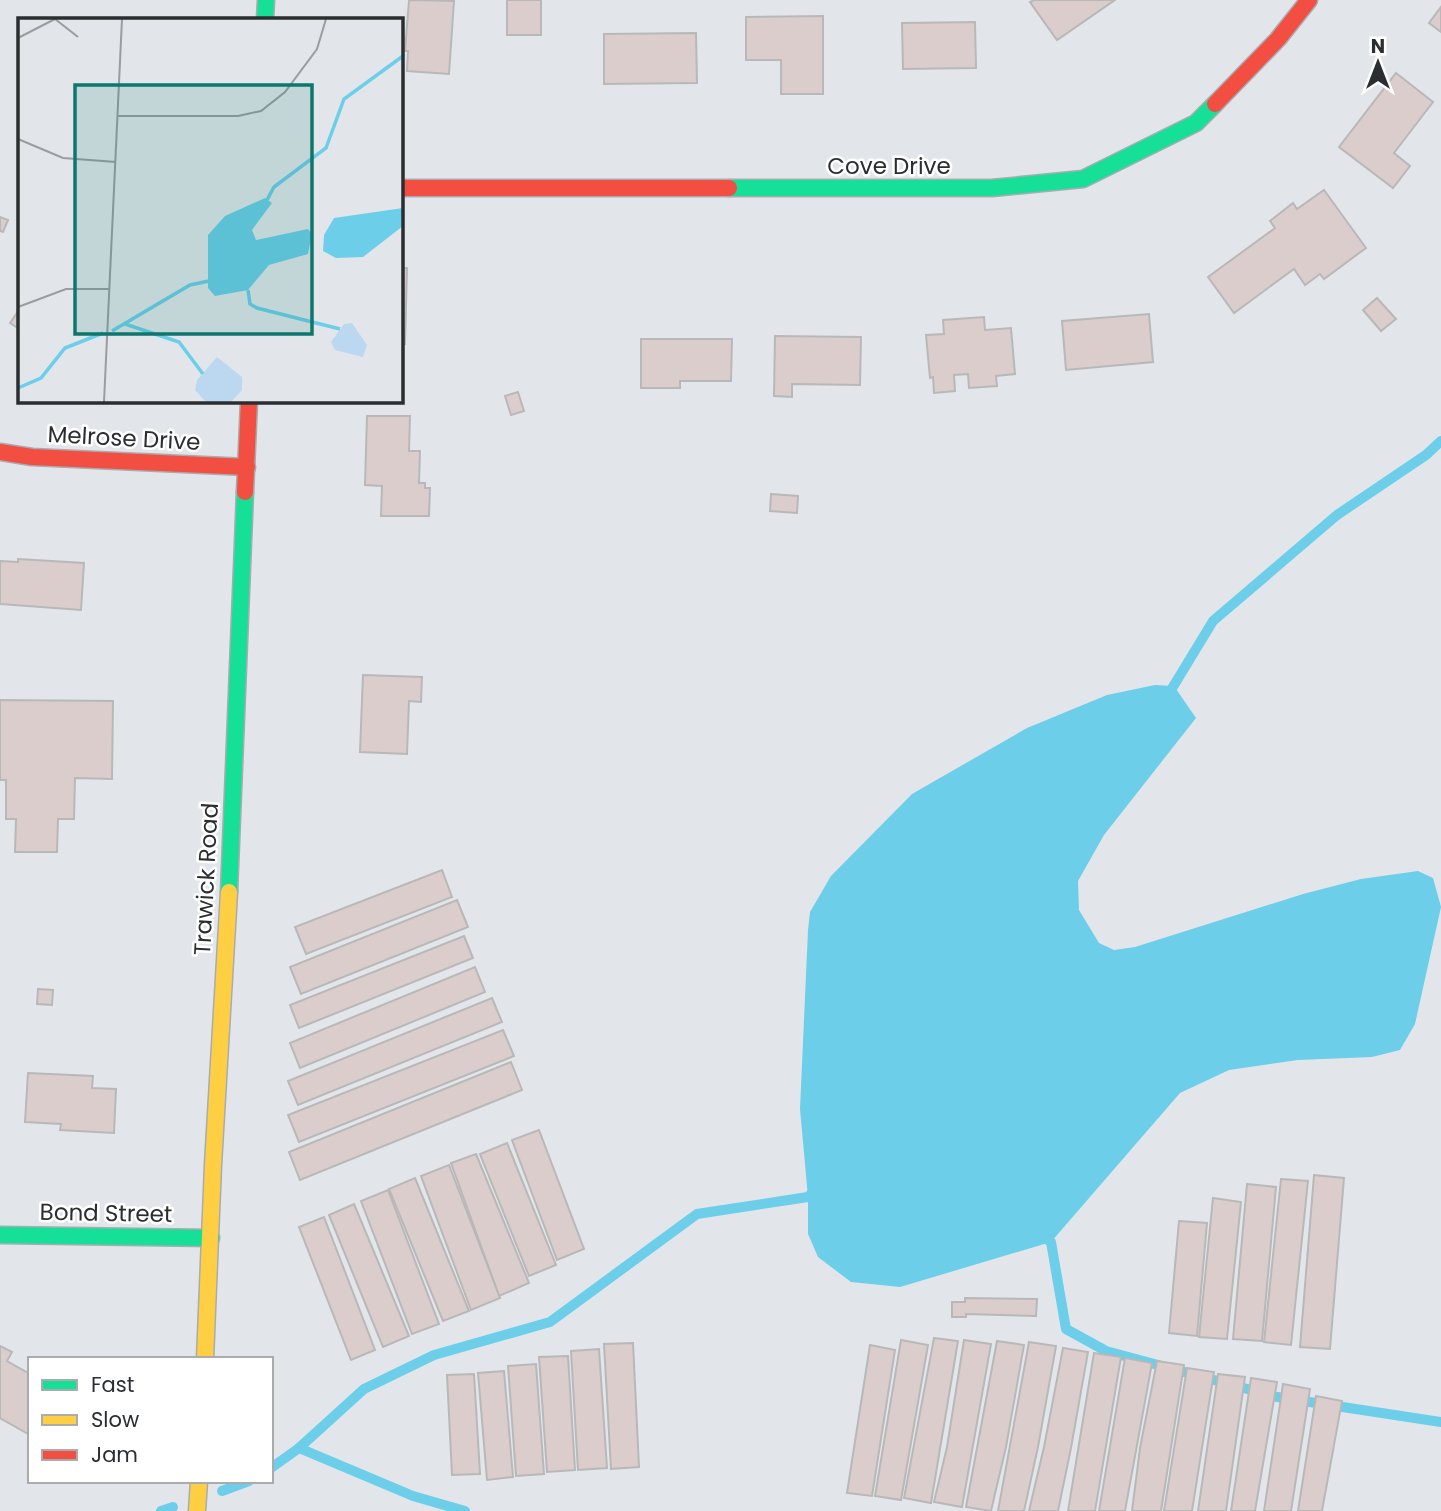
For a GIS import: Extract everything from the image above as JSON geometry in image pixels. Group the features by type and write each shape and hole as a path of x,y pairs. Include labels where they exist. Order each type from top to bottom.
{"street":[{"path":"265,18 266,0"},
{"name":"Cove Drive","path":"402,188 992,188 1083,178 1196,123 1278,39 1309,0"},
{"name":"Trawick Road","path":"205,1357 229,887 249,402"},
{"name":"Melrose Drive","path":"0,452 32,457 247,467"},
{"name":"Bond Street","path":"0,1235 211,1238"},
{"path":"197,1511 199,1483"}],"water":[{"path":"1155,685 1174,686 1196,718 1104,835 1078,881 1079,910 1099,943 1114,950 1135,947 1303,894 1361,879 1418,871 1433,878 1441,907 1415,1024 1400,1050 1372,1057 1298,1060 1229,1070 1180,1093 1051,1242 900,1287 851,1282 818,1257 808,1234 808,1197 800,1109 810,912 831,876 912,794 1027,728 1107,695"}],"building":[{"path":"409,0 454,1 449,74 407,71 408,51 405,51"},
{"path":"507,0 541,0 541,35 507,35"},
{"path":"1115,0 1057,40 1030,2"},
{"path":"1441,7 1441,32 1429,23"},
{"path":"823,16 823,94 781,94 781,60 746,60 746,17"},
{"path":"975,22 976,68 903,69 902,23"},
{"path":"696,33 697,83 604,84 604,34"},
{"path":"1396,73 1433,102 1394,153 1410,166 1393,188 1339,147"},
{"path":"1324,190 1366,248 1324,279 1320,274 1305,285 1294,269 1234,313 1208,277 1275,228 1270,221 1293,203 1297,209"},
{"path":"0,217 8,220 3,232 0,231"},
{"path":"402,268 407,268 405,344 402,344"},
{"path":"1377,298 1396,319 1381,331 1363,310"},
{"path":"18,311 18,328 10,323"},
{"path":"1149,314 1153,362 1066,370 1062,321"},
{"path":"984,317 985,330 1011,328 1015,374 996,376 997,386 969,388 968,374 954,375 955,391 934,393 926,335 944,334 943,320"},
{"path":"775,336 861,337 860,385 792,384 792,397 774,396"},
{"path":"641,339 732,339 731,381 680,381 680,388 641,388"},
{"path":"518,392 524,411 511,415 505,396"},
{"path":"367,416 410,416 409,451 420,451 419,483 425,483 425,488 430,488 429,516 381,516 382,486 365,485"},
{"path":"771,494 798,496 797,513 770,511"},
{"path":"18,559 84,563 81,610 0,604 0,561 18,562"},
{"path":"363,675 422,677 421,702 409,701 407,754 360,752"},
{"path":"0,700 113,701 112,779 75,778 74,819 58,819 57,852 15,852 16,819 6,819 6,780 0,780"},
{"path":"442,870 452,897 306,954 295,927"},
{"path":"457,900 468,927 301,994 290,967"},
{"path":"464,936 473,958 299,1028 290,1005"},
{"path":"475,967 485,992 300,1068 290,1043"},
{"path":"38,989 53,990 52,1005 37,1004"},
{"path":"492,998 502,1022 298,1105 288,1081"},
{"path":"503,1030 514,1056 299,1142 288,1115"},
{"path":"511,1062 522,1090 300,1180 289,1152"},
{"path":"28,1073 93,1076 92,1088 116,1089 114,1133 60,1130 61,1124 25,1122"},
{"path":"539,1130 584,1249 557,1260 512,1140"},
{"path":"507,1143 556,1265 529,1276 480,1154"},
{"path":"476,1154 529,1283 499,1296 451,1163"},
{"path":"449,1165 500,1298 471,1310 421,1176"},
{"path":"1314,1175 1344,1178 1330,1349 1300,1347"},
{"path":"415,1178 469,1311 443,1321 389,1189"},
{"path":"1281,1179 1308,1181 1291,1345 1264,1342"},
{"path":"1247,1184 1276,1187 1262,1341 1233,1339"},
{"path":"388,1190 439,1324 412,1334 361,1201"},
{"path":"1213,1198 1241,1202 1227,1339 1199,1337"},
{"path":"354,1204 409,1336 383,1347 329,1215"},
{"path":"324,1217 375,1350 351,1360 299,1227"},
{"path":"1179,1221 1207,1223 1197,1336 1169,1333"},
{"path":"965,1298 1037,1299 1036,1316 966,1314 966,1317 952,1317 952,1302 965,1302"},
{"path":"934,1338 958,1341 931,1503 904,1498"},
{"path":"901,1340 928,1345 901,1500 875,1496"},
{"path":"964,1340 991,1344 962,1507 934,1502 947,1447"},
{"path":"997,1341 1024,1345 1006,1447 991,1511 966,1507"},
{"path":"1029,1342 1056,1346 1038,1447 1024,1511 998,1511"},
{"path":"633,1343 639,1467 611,1469 604,1344"},
{"path":"870,1345 895,1350 872,1496 847,1493"},
{"path":"0,1346 12,1352 7,1361 28,1373 28,1434 0,1418"},
{"path":"1063,1348 1088,1352 1058,1511 1029,1511 1044,1447"},
{"path":"599,1349 607,1468 578,1470 571,1351"},
{"path":"1094,1353 1121,1357 1095,1511 1068,1511"},
{"path":"568,1356 575,1470 547,1472 539,1357"},
{"path":"1125,1358 1152,1363 1125,1511 1099,1511"},
{"path":"1157,1361 1184,1365 1161,1511 1132,1511 1140,1448"},
{"path":"536,1364 544,1474 516,1476 508,1366"},
{"path":"1187,1368 1214,1372 1192,1511 1164,1511"},
{"path":"504,1371 513,1477 487,1480 478,1373"},
{"path":"474,1374 480,1474 452,1475 447,1375"},
{"path":"1218,1374 1245,1377 1226,1511 1198,1511"},
{"path":"1251,1378 1277,1382 1255,1511 1231,1511"},
{"path":"1283,1384 1310,1389 1291,1511 1264,1511"},
{"path":"1316,1396 1342,1401 1322,1511 1298,1511"}],"waterway":[{"path":"1168,695 1213,621 1337,515 1426,455 1441,441"},
{"path":"273,1467 299,1448 364,1389 434,1355 550,1322 697,1214 808,1197 817,1188"},
{"path":"1040,1235 1051,1242 1066,1329 1106,1351 1277,1397 1441,1422"},
{"path":"299,1448 413,1496 465,1511"},
{"path":"222,1491 244,1483"},
{"path":"161,1511 173,1507"}],"traffic: fast":[{"path":"265,18 266,0"},
{"path":"729,188 992,188 1083,179 1196,123 1215,104"},
{"path":"229,892 245,492"},
{"path":"0,1235 211,1238"}],"traffic: slow":[{"path":"205,1357 229,892"},
{"path":"197,1511 199,1483"}],"traffic: jam":[{"path":"1215,104 1278,39 1309,0"},
{"path":"402,188 729,188"},
{"path":"245,492 249,402"},
{"path":"0,452 32,457 247,467"}]}
